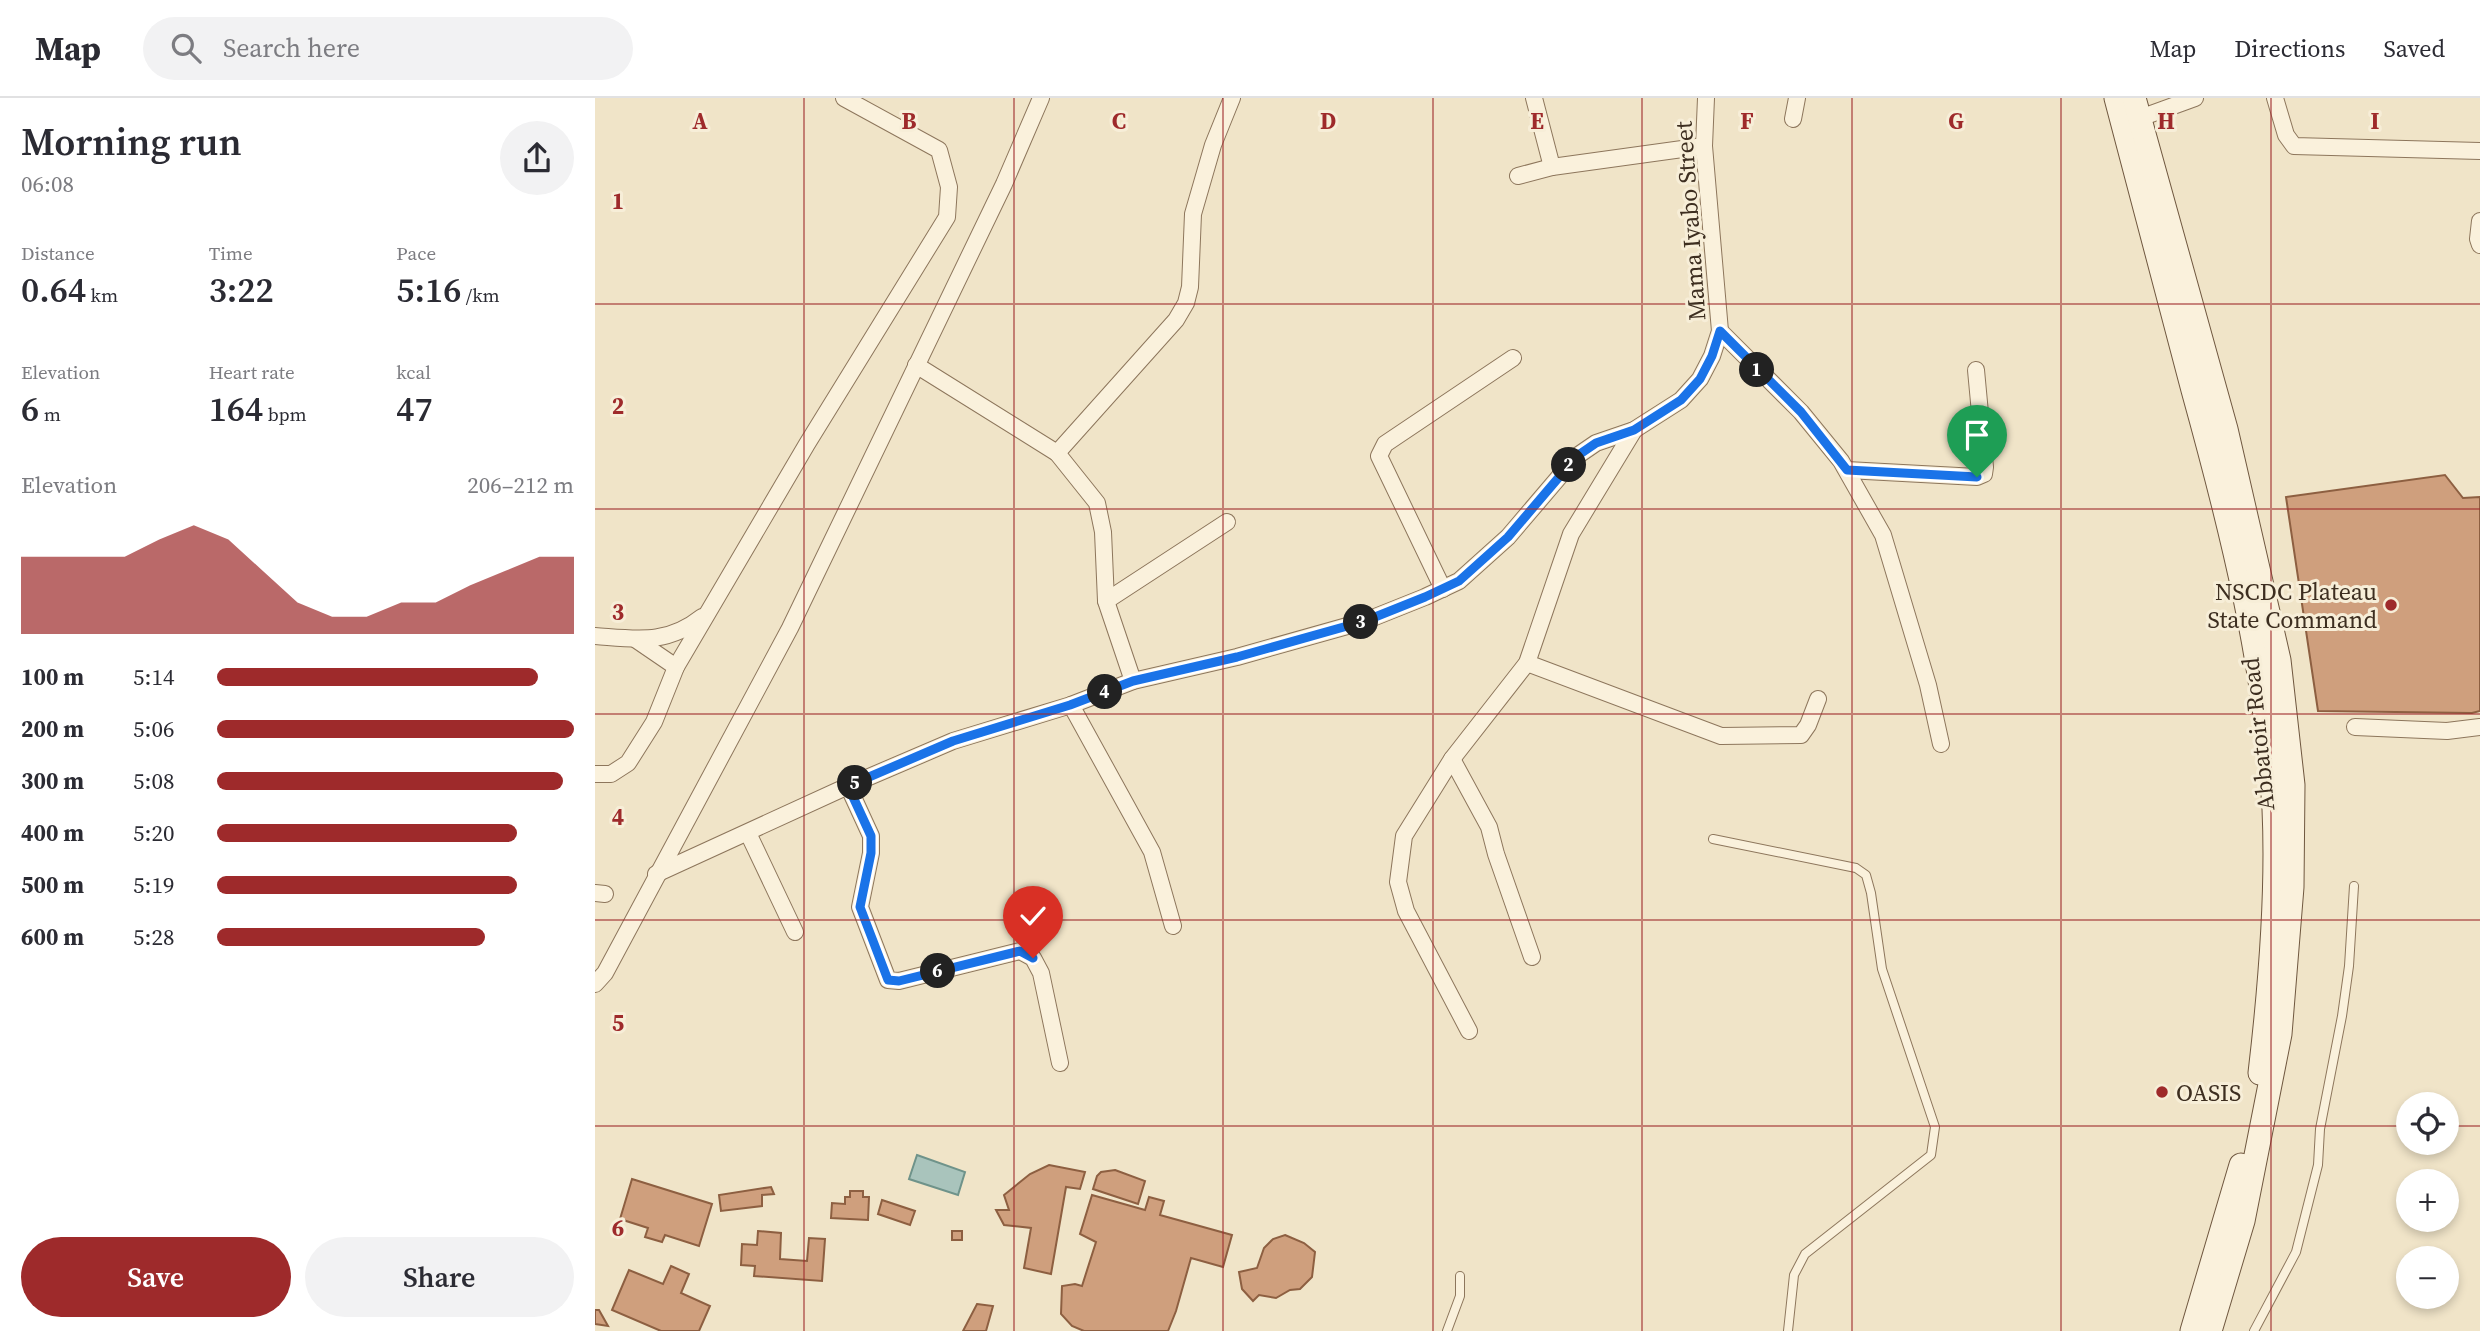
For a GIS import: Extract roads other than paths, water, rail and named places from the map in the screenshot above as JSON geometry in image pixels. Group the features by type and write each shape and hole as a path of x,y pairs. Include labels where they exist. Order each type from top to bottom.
{"street":[{"path":"595,774 611,774 628,763 654,722 676,667 807,444 947,217 949,187 939,150 844,98"},
{"path":"595,984 605,973 790,628 1004,184 1041,98"},
{"path":"1056,453 1176,320 1186,303 1190,287 1193,214 1213,145 1232,98"},
{"path":"1534,98 1552,167"},
{"name":"Mama Iyabo Street","path":"656,874 953,741 1070,705 1133,681 1237,657 1365,621 1459,581 1508,537 1577,456 1596,443 1634,430 1681,400 1700,379 1712,356 1720,331 1704,146 1706,98"},
{"path":"1793,119 1797,98"},
{"name":"Abbatoir Road","path":"2116,98 2225,506 2243,585 2260,682 2274,809 2275,881 2256,1102 2192,1331"},
{"path":"2137,108 2195,98"},
{"path":"2275,98 2286,135 2294,146 2480,151"},
{"name":"Abbatoir Road","path":"2137,108 2227,429 2279,660 2293,785 2292,887 2280,1034 2243,1222 2210,1331"},
{"path":"1518,176 1552,167 1704,146"},
{"path":"2480,221 2480,244"},
{"path":"1720,331 1801,412 1847,470 1883,535 1928,685 1941,744"},
{"path":"1443,589 1379,456 1385,444 1514,358"},
{"path":"916,365 1056,453 1097,503 1103,532 1106,601 1133,681"},
{"path":"1847,470 1977,477 1984,474 1976,370"},
{"path":"1469,1031 1406,911 1398,882 1404,836 1452,759 1528,663 1571,534 1634,430"},
{"path":"1106,601 1227,522"},
{"path":"595,636 665,638 687,629 712,609"},
{"path":"635,639 676,667"},
{"path":"1528,663 1721,736 1801,735 1818,699"},
{"path":"1070,705 1152,852 1173,926"},
{"path":"2355,727 2447,731 2480,727"},
{"path":"1452,759 1489,827 1496,855 1532,957"},
{"path":"848,786 871,836 871,853 860,907 888,980 899,981 1020,951 1033,958 1041,973 1060,1063"},
{"path":"748,833 795,932"}],"lane":[{"path":"1713,839 1856,868 1866,875 1882,969 1935,1127 1931,1155 1805,1254 1794,1275 1789,1331"},
{"path":"2254,1331 2296,1252 2318,1165 2320,1129 2349,966 2354,886"},
{"path":"1447,1331 1460,1296 1459,1276"}],"water":[{"path":"917,1155 965,1172 958,1195 909,1179"}],"place":[{"name":"NSCDC Plateau State Command","path":"2391,605"},
{"name":"OASIS","path":"2162,1092"}]}
